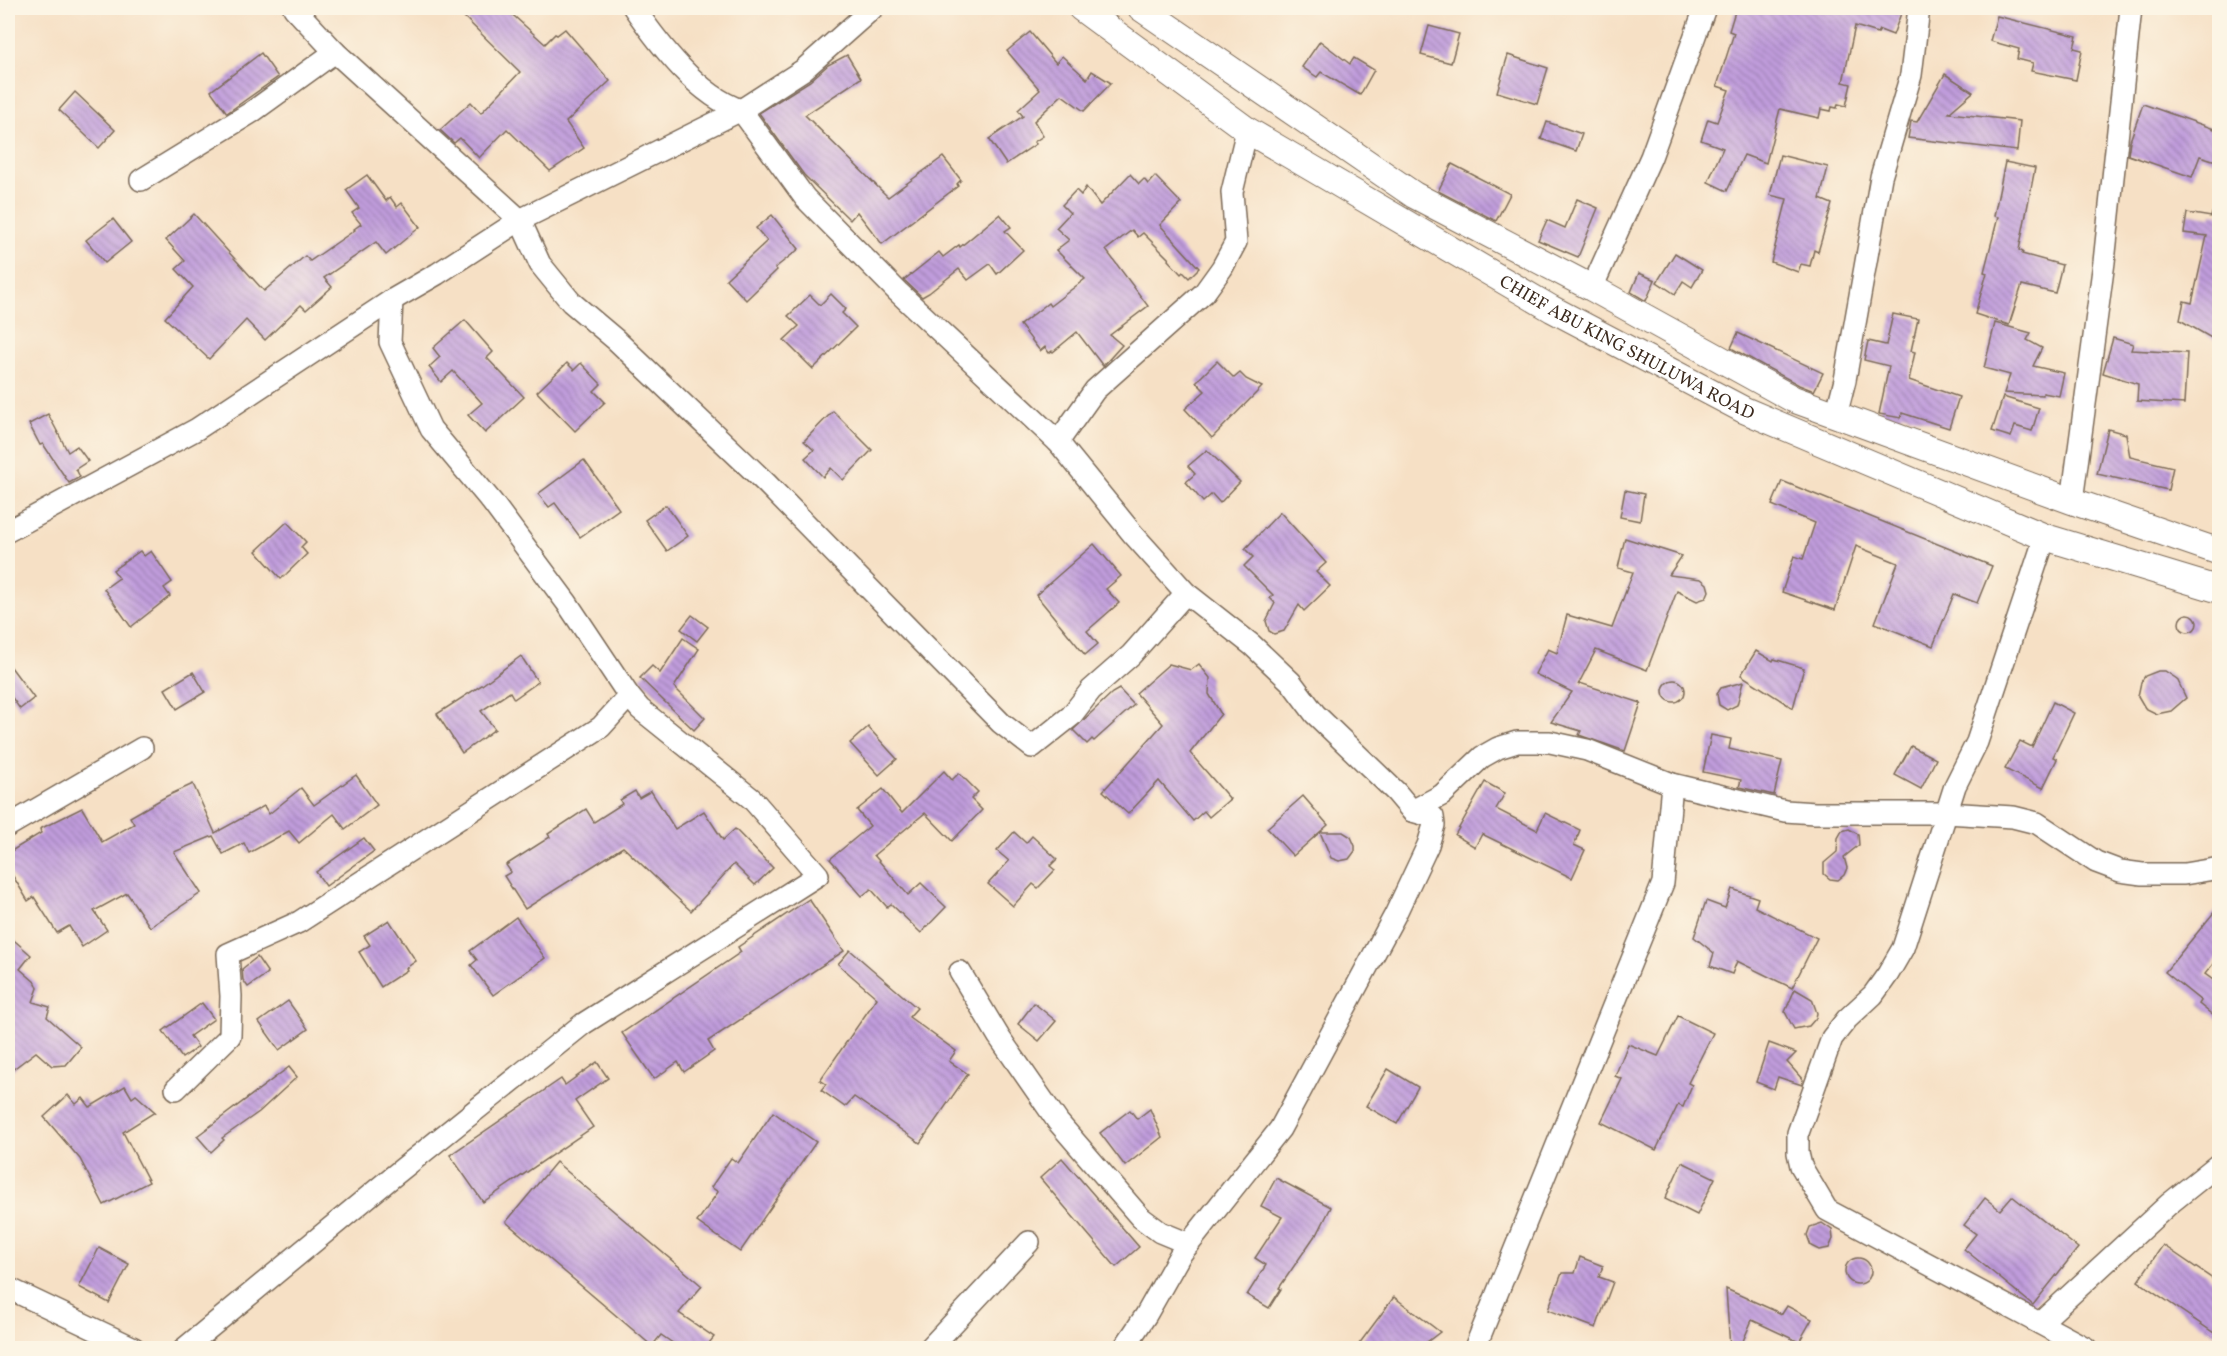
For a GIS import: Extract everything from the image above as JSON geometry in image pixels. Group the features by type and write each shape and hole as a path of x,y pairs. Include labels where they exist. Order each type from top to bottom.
{"street":[{"path":"294,8 334,52 520,220 540,264 571,302 616,340 704,423 766,483 1001,723 1032,747 1071,716 1091,690 1131,655 1186,593"},
{"path":"634,8 658,40 692,76 726,105 741,110 804,198 898,292 1058,442 1132,533 1186,593 1252,645 1291,682 1315,714 1396,792 1412,811 1433,817"},
{"path":"8,531 197,429 392,300 437,274 520,220 741,110 803,70 873,8"},
{"name":"CHIEF ABU KING SHULUWA ROAD","path":"1081,8 1247,130 1552,309 1744,410 2045,537 2220,590"},
{"path":"1142,8 1414,195 1592,288 1793,399 2072,501 2220,552"},
{"path":"1592,288 1651,157 1705,8"},
{"path":"1836,415 1845,380 1881,177 1911,75 1919,8"},
{"path":"2072,501 2104,262 2131,8"},
{"path":"141,180 252,112 334,52"},
{"path":"1058,442 1095,390 1204,292 1222,268 1236,242 1232,192 1247,130"},
{"path":"185,1348 583,1024 818,875 752,799 640,709 567,603 486,495 431,429 390,342 392,300"},
{"path":"2045,537 1977,742 1955,786 1903,948 1873,994 1847,1019 1832,1038 1798,1133 1798,1153 1801,1166 1827,1210 2086,1348"},
{"path":"176,1089 230,1036 231,996 228,954 299,922 329,903 601,727 629,696"},
{"path":"1412,811 1442,795 1482,757 1498,748 1517,742 1550,742 1587,750 1672,784 1785,811 1946,813 2013,817 2037,823 2096,862 2120,871 2142,874 2184,874 2220,868"},
{"path":"8,825 142,748"},
{"path":"1475,1348 1664,883 1672,784"},
{"path":"1124,1348 1189,1244 1280,1129 1395,915 1428,845 1434,825 1433,817 1442,795"},
{"path":"960,972 999,1037 1058,1122 1140,1217 1160,1232 1189,1244"},
{"path":"2040,1323 2169,1204 2220,1163"},
{"path":"930,1348 1029,1242"},
{"path":"8,1288 134,1348"}],"building":[{"path":"455,8 505,8 545,44 555,34 565,29 610,81 566,122 584,148 550,171 507,129 479,158 460,138 454,143 440,130 471,102 481,113 520,72"},
{"path":"1736,8 1903,8 1893,35 1880,30 1878,33 1855,26 1843,82 1851,84 1846,106 1838,104 1837,108 1832,107 1831,111 1821,109 1819,118 1780,109 1766,163 1744,155 1727,191 1708,182 1723,148 1701,140 1708,119 1717,122 1729,90 1717,86 1734,33 1729,31"},
{"path":"1997,16 2077,36 2074,48 2082,50 2076,80 2031,71 2033,63 2017,59 2019,49 1990,41"},
{"path":"1429,26 1459,34 1451,63 1421,55"},
{"path":"1030,32 1056,63 1062,56 1087,79 1092,71 1111,83 1084,111 1062,95 1034,121 1043,136 1034,142 1036,144 1006,164 989,139 1023,116 1018,110 1040,90 1007,51"},
{"path":"1320,41 1350,64 1354,58 1374,70 1360,95 1321,72 1317,77 1302,67"},
{"path":"261,53 278,77 227,113 211,91"},
{"path":"847,55 861,78 805,115 888,197 943,157 961,180 958,186 882,244 857,212 850,220 804,175 759,113 810,81 828,65"},
{"path":"1508,55 1548,68 1537,104 1497,92"},
{"path":"1945,74 1973,92 1949,113 2020,121 2017,151 1908,138 1911,121 1917,122"},
{"path":"75,92 115,130 99,148 59,110"},
{"path":"2143,104 2220,131 2220,148 2216,161 2200,156 2192,177 2128,155 2130,141"},
{"path":"1547,122 1582,134 1576,151 1541,139"},
{"path":"1780,155 1828,167 1820,199 1832,204 1818,252 1814,250 1810,266 1801,264 1798,272 1771,262 1787,199 1770,195"},
{"path":"2005,162 2035,168 2019,250 2023,252 2022,254 2062,265 2055,293 2022,285 2009,325 1975,314 1987,273 1984,272 1998,217 1994,216"},
{"path":"1452,164 1510,194 1496,221 1438,191"},
{"path":"1130,174 1139,184 1144,179 1148,184 1155,176 1181,203 1160,225 1199,268 1189,278 1183,272 1181,274 1143,233 1138,237 1132,230 1106,250 1148,306 1110,335 1122,345 1103,366 1077,332 1053,352 1049,353 1045,347 1040,351 1020,325 1048,303 1050,306 1085,279 1056,250 1069,240 1056,228 1070,213 1062,205 1076,190 1081,195 1086,187 1100,205"},
{"path":"367,175 386,201 390,197 397,207 402,203 420,227 386,255 376,242 324,278 332,287 306,310 301,305 265,340 246,320 209,359 165,318 193,287 176,269 185,261 166,240 194,214 264,291 305,256 310,261 361,224 352,213 359,208 346,190"},
{"path":"1577,199 1598,208 1578,257 1538,240 1547,220 1565,228"},
{"path":"2187,213 2211,217 2212,213 2220,214 2220,343 2180,320 2184,301 2192,303 2207,236 2184,233"},
{"path":"1000,214 1011,227 1005,231 1023,250 997,274 990,264 968,280 959,269 922,297 904,280 939,252 943,257 959,245 960,247"},
{"path":"772,215 799,249 775,268 777,270 746,300 726,279 767,241 756,228"},
{"path":"113,219 131,242 105,263 86,240"},
{"path":"1675,253 1702,270 1692,287 1683,281 1675,294 1657,282"},
{"path":"1639,273 1655,280 1646,301 1631,292"},
{"path":"831,294 846,309 842,313 856,327 813,369 784,340 799,326 788,316 810,295 820,305"},
{"path":"1893,314 1918,319 1911,351 1915,352 1909,380 1959,397 1949,428 1902,413 1901,418 1879,414 1889,366 1864,360 1868,341 1886,345"},
{"path":"465,320 493,352 487,358 524,397 485,433 468,415 482,403 453,371 441,382 429,367 440,357 433,348"},
{"path":"1995,323 2031,333 2027,340 2042,348 2033,366 2064,373 2059,396 2043,393 2043,395 2004,393 2010,375 1984,368"},
{"path":"1738,333 1823,373 1814,391 1731,348"},
{"path":"2113,338 2133,344 2131,350 2187,353 2184,404 2137,401 2138,384 2103,373"},
{"path":"1217,361 1234,378 1240,373 1246,379 1262,387 1212,438 1185,409 1205,391 1196,382"},
{"path":"567,363 574,370 581,363 601,384 594,391 605,402 575,431 537,392"},
{"path":"2003,397 2039,408 2032,431 2015,426 2011,437 1992,431"},
{"path":"833,411 872,450 843,480 831,468 823,477 805,458 814,450 804,441"},
{"path":"48,414 68,452 77,446 88,461 76,469 80,477 69,483 43,444 40,445 29,424"},
{"path":"2108,429 2126,434 2130,457 2173,467 2168,490 2097,474"},
{"path":"1207,450 1240,482 1220,503 1212,494 1203,502 1186,482 1195,474 1188,466"},
{"path":"584,460 619,509 580,537 555,503 549,507 538,494"},
{"path":"1782,481 1992,566 1977,603 1954,594 1933,646 1875,623 1898,563 1856,546 1835,610 1782,592 1794,556 1803,559 1815,523 1772,505"},
{"path":"1625,490 1644,494 1640,521 1620,517"},
{"path":"666,505 688,536 667,551 645,520"},
{"path":"1280,512 1326,563 1316,572 1330,586 1304,611 1299,605 1284,631 1274,634 1269,631 1266,621 1275,603 1270,598 1273,595 1244,566 1253,557 1245,549"},
{"path":"287,522 306,542 301,547 307,554 281,579 256,551"},
{"path":"1625,538 1682,556 1669,575 1701,579 1707,584 1709,591 1706,598 1697,601 1677,591 1647,670 1596,650 1578,685 1580,683 1641,703 1625,751 1579,735 1581,731 1551,722 1572,692 1535,674 1548,649 1557,653 1567,615 1612,628 1633,572 1618,568"},
{"path":"1094,544 1121,576 1106,589 1119,603 1087,631 1098,644 1085,655 1036,595"},
{"path":"140,551 144,556 151,551 172,582 164,588 170,596 131,627 104,589 119,578 113,570"},
{"path":"2184,614 2192,614 2197,619 2195,630 2184,632 2179,627 2179,619"},
{"path":"692,615 708,627 697,641 681,629"},
{"path":"683,638 699,649 674,687 705,718 694,730 640,678 652,666 660,673"},
{"path":"1756,651 1773,661 1774,659 1804,668 1793,708 1741,675"},
{"path":"521,656 538,682 514,699 510,692 481,711 495,729 462,753 437,714"},
{"path":"8,663 34,698 20,709 8,692"},
{"path":"1169,664 1191,670 1199,664 1210,678 1209,694 1221,714 1190,753 1230,799 1209,817 1204,811 1193,821 1159,781 1128,814 1103,791 1163,724 1136,693"},
{"path":"2165,671 2177,679 2186,698 2171,711 2157,714 2145,708 2138,696 2145,676"},
{"path":"193,672 205,692 177,709 165,689"},
{"path":"1674,680 1682,683 1685,691 1682,699 1674,702 1666,699 1663,691 1666,683"},
{"path":"1743,682 1737,705 1727,710 1719,705 1717,694 1721,688"},
{"path":"1119,689 1134,705 1094,741 1092,739 1087,744 1073,730"},
{"path":"2053,702 2074,713 2053,757 2057,759 2043,788 2005,769 2020,741 2032,747"},
{"path":"868,727 897,759 879,775 850,743"},
{"path":"1711,735 1731,739 1729,749 1782,761 1774,795 1739,787 1741,780 1703,772"},
{"path":"1911,746 1936,759 1921,789 1895,775"},
{"path":"944,771 952,780 959,773 978,792 971,799 982,810 952,841 925,813 874,855 908,895 921,883 946,907 921,933 891,904 887,907 871,889 862,896 830,859 870,826 857,810 883,789 902,813"},
{"path":"356,775 377,805 345,829 334,814 299,843 289,831 249,853 244,843 223,854 213,836 174,852 201,893 150,927 127,893 94,911 107,930 82,947 69,926 57,933 34,897 28,901 8,868 8,853 41,833 40,829 82,808 102,842 134,824 130,817 193,784 215,833 264,806 269,814 301,788 314,805"},
{"path":"1485,782 1505,793 1496,809 1537,830 1545,813 1580,830 1574,845 1585,850 1572,878 1482,834 1475,847 1455,835"},
{"path":"635,791 639,798 651,791 675,829 704,811 723,840 735,829 773,868 755,885 734,864 691,911 623,847 525,909 504,876 511,872 506,865 550,837 548,834 586,809 594,822 622,804 620,800"},
{"path":"1303,796 1328,825 1293,856 1267,828"},
{"path":"1849,829 1858,834 1859,845 1844,857 1847,868 1844,875 1838,880 1830,879 1824,874 1824,863 1837,852 1838,838 1842,831"},
{"path":"1014,832 1026,843 1032,836 1057,859 1050,866 1055,870 1038,888 1033,884 1013,906 988,884 1009,861 997,851"},
{"path":"1320,832 1343,832 1351,837 1355,851 1349,859 1339,861 1331,858"},
{"path":"364,838 374,851 326,886 316,872"},
{"path":"1732,889 1758,898 1755,907 1817,938 1792,988 1737,961 1732,974 1710,966 1714,953 1694,937 1706,901 1725,908"},
{"path":"809,899 844,951 708,1041 714,1051 684,1072 678,1062 654,1079 622,1033 741,952 738,947"},
{"path":"2220,905 2220,955 2205,974 2216,982 2220,977 2220,1021 2199,1004 2201,1001 2165,972"},
{"path":"516,917 545,958 493,995 471,965 477,960 470,951"},
{"path":"389,920 416,961 406,968 407,970 381,987 359,952 370,945 364,936"},
{"path":"8,935 31,955 20,969 36,983 38,988 33,1002 50,1007 47,1017 81,1047 66,1065 52,1066 36,1052 8,1073"},
{"path":"850,950 917,1008 909,1017 956,1051 949,1061 968,1074 920,1143 854,1097 845,1107 821,1090 826,1084 820,1080 877,998 838,964"},
{"path":"257,957 268,973 248,987 243,980 242,969"},
{"path":"1795,989 1812,999 1817,1013 1809,1026 1794,1029 1785,1012"},
{"path":"288,1001 308,1029 279,1050 259,1022"},
{"path":"202,1003 214,1019 190,1036 198,1047 182,1058 163,1031"},
{"path":"1034,1003 1056,1021 1039,1041 1018,1024"},
{"path":"1678,1016 1713,1033 1688,1083 1692,1085 1683,1107 1678,1105 1656,1150 1601,1122 1622,1079 1615,1076 1628,1044 1658,1056"},
{"path":"1769,1043 1796,1053 1787,1062 1803,1080 1802,1085 1778,1077 1774,1089 1756,1082"},
{"path":"597,1062 608,1078 575,1101 593,1127 483,1202 450,1155 561,1079 565,1085"},
{"path":"289,1067 297,1077 259,1112 222,1138 224,1140 211,1152 197,1136"},
{"path":"1388,1069 1418,1087 1397,1124 1366,1106"},
{"path":"125,1086 132,1098 136,1095 155,1112 123,1132 149,1182 104,1205 80,1159 44,1117 68,1095 76,1104 83,1098 90,1107"},
{"path":"1150,1109 1162,1137 1125,1166 1100,1133 1130,1110 1137,1119"},
{"path":"773,1112 816,1142 740,1252 697,1222 718,1192 711,1187 731,1158 738,1163"},
{"path":"1062,1158 1139,1247 1116,1267 1040,1178"},
{"path":"556,1162 702,1286 679,1313 714,1337 705,1348 680,1348 661,1335 652,1346 506,1222"},
{"path":"1682,1162 1715,1178 1697,1215 1665,1199"},
{"path":"1276,1178 1331,1207 1317,1235 1279,1288 1281,1289 1269,1308 1247,1295 1266,1265 1255,1258 1282,1217 1261,1206"},
{"path":"2012,1196 2078,1248 2033,1305 1964,1249 1976,1234 1964,1225 1985,1198 2000,1210"},
{"path":"1822,1223 1832,1230 1833,1239 1829,1248 1819,1250 1811,1246 1807,1235 1810,1227"},
{"path":"2163,1245 2220,1284 2220,1337 2138,1281"},
{"path":"99,1248 129,1264 109,1303 79,1287"},
{"path":"1580,1257 1603,1266 1599,1277 1613,1282 1596,1328 1548,1310 1562,1273 1575,1273"},
{"path":"1858,1258 1867,1262 1871,1271 1867,1280 1858,1284 1849,1280 1845,1271 1849,1262"},
{"path":"1726,1289 1782,1314 1787,1306 1812,1319 1799,1342 1752,1320 1740,1348 1730,1348"},
{"path":"1394,1297 1440,1332 1419,1348 1356,1348"}]}
